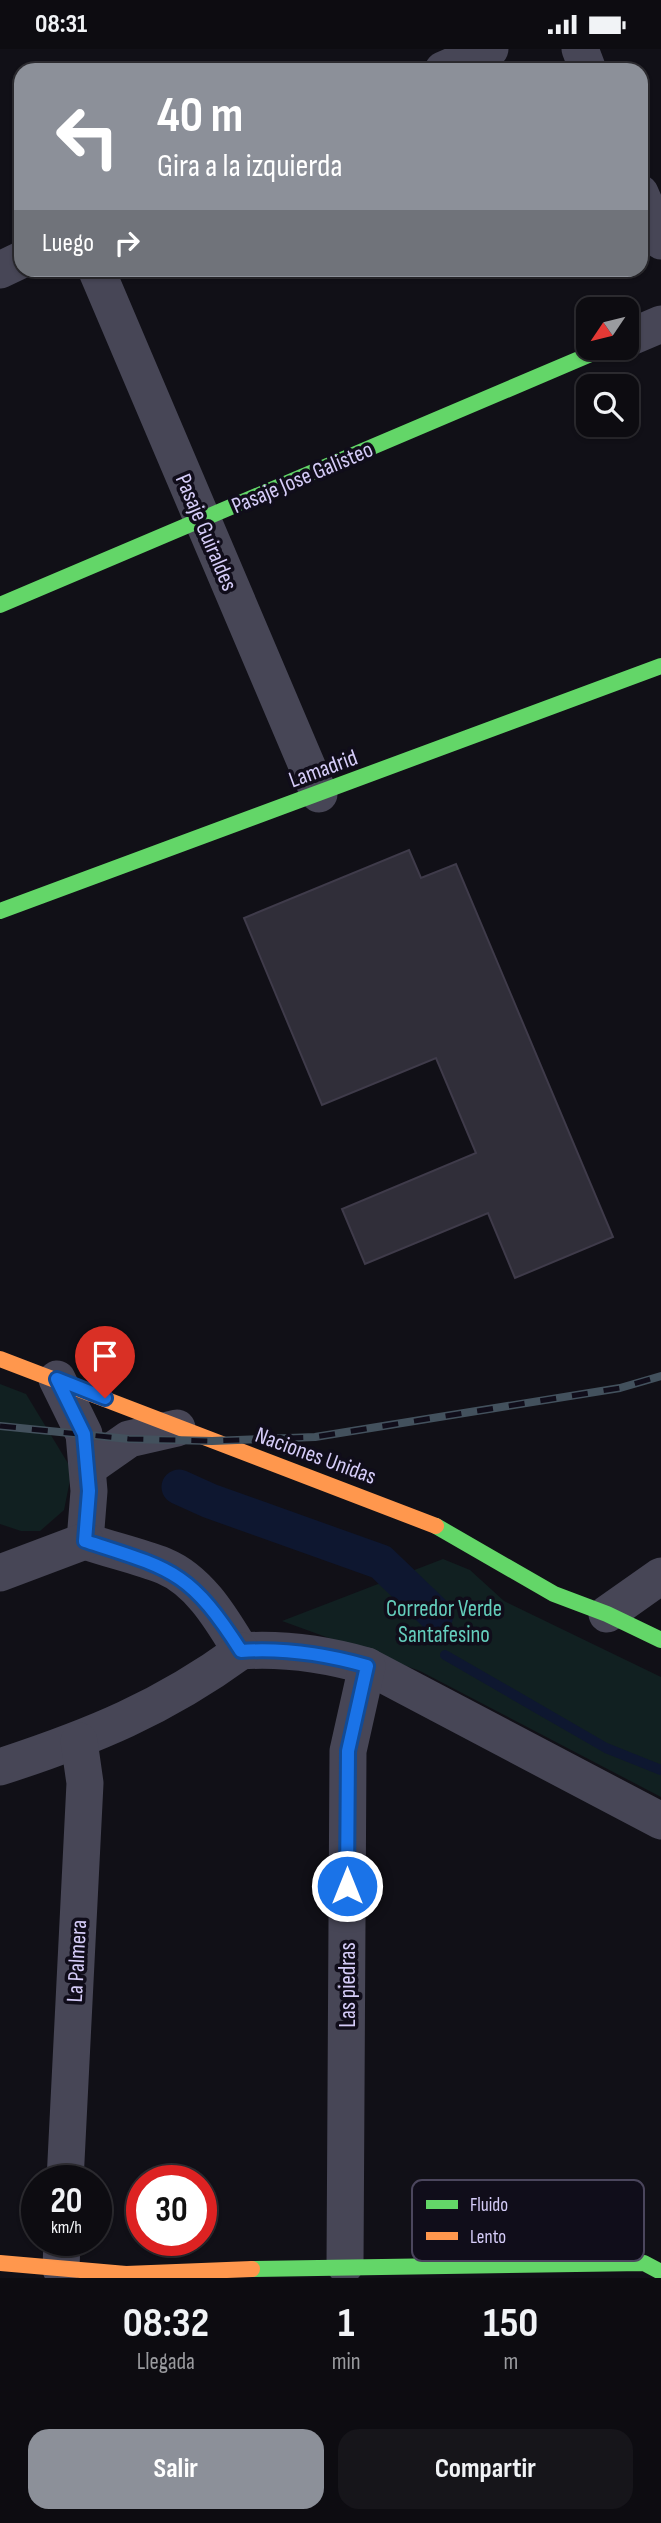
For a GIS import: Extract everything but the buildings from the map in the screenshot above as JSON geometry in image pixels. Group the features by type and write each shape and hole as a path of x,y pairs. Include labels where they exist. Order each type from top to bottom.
{"street":[{"path":"459,63 490,49"},
{"path":"648,211 661,241"},
{"name":"Pasaje Guiraldes","path":"99,277 319,794"},
{"path":"639,333 661,324"},
{"name":"Pasaje Jose Galisteo","path":"0,605 576,360"},
{"name":"Lamadrid","path":"0,911 661,666"},
{"name":"Naciones Unidas","path":"0,1359 449,1531 554,1594 607,1614 661,1640"},
{"path":"57,1379 84,1434 89,1467 85,1541"},
{"path":"89,1467 129,1439 177,1428"},
{"path":"0,1573 85,1541 166,1567 188,1582 215,1609 241,1651"},
{"path":"607,1614 661,1576"},
{"path":"0,1767 79,1741 163,1703 241,1651 269,1649 325,1654 367,1666 661,1821"},
{"name":"Las piedras","path":"345,2265 348,1751 367,1666"},
{"name":"La Palmera","path":"66,2165 85,1783 79,1741"},
{"path":"0,2263 47,2256"},
{"path":"68,2256 126,2274 345,2265 644,2263 661,2272"}],"green space":[{"path":"0,1384 26,1394 72,1470 64,1510 40,1531 21,1531 0,1524"},
{"name":"Corredor Verde Santafesino","path":"443,1559 470,1570 504,1601 661,1677 661,1797 420,1671 282,1621"}],"waterway":[{"path":"179,1487 210,1501 381,1562 436,1615"},
{"path":"445,1655 606,1748 661,1770"}],"railway":[{"path":"0,1426 129,1439 212,1441 315,1437 620,1388 661,1376"}],"traffic: fast":[{"path":"0,605 576,360"},
{"path":"0,911 661,666"},
{"path":"436,1526 554,1594 607,1614 661,1640"},
{"path":"252,2269 644,2263 661,2272"}],"traffic: slow":[{"path":"0,1359 436,1526"},
{"path":"0,2263 126,2274 252,2269"}],"route":[{"path":"105,1398 57,1379 84,1434 89,1467 85,1541 166,1567 188,1582 215,1609 241,1651 269,1649 325,1654 367,1666 348,1751 347,1886"}]}
